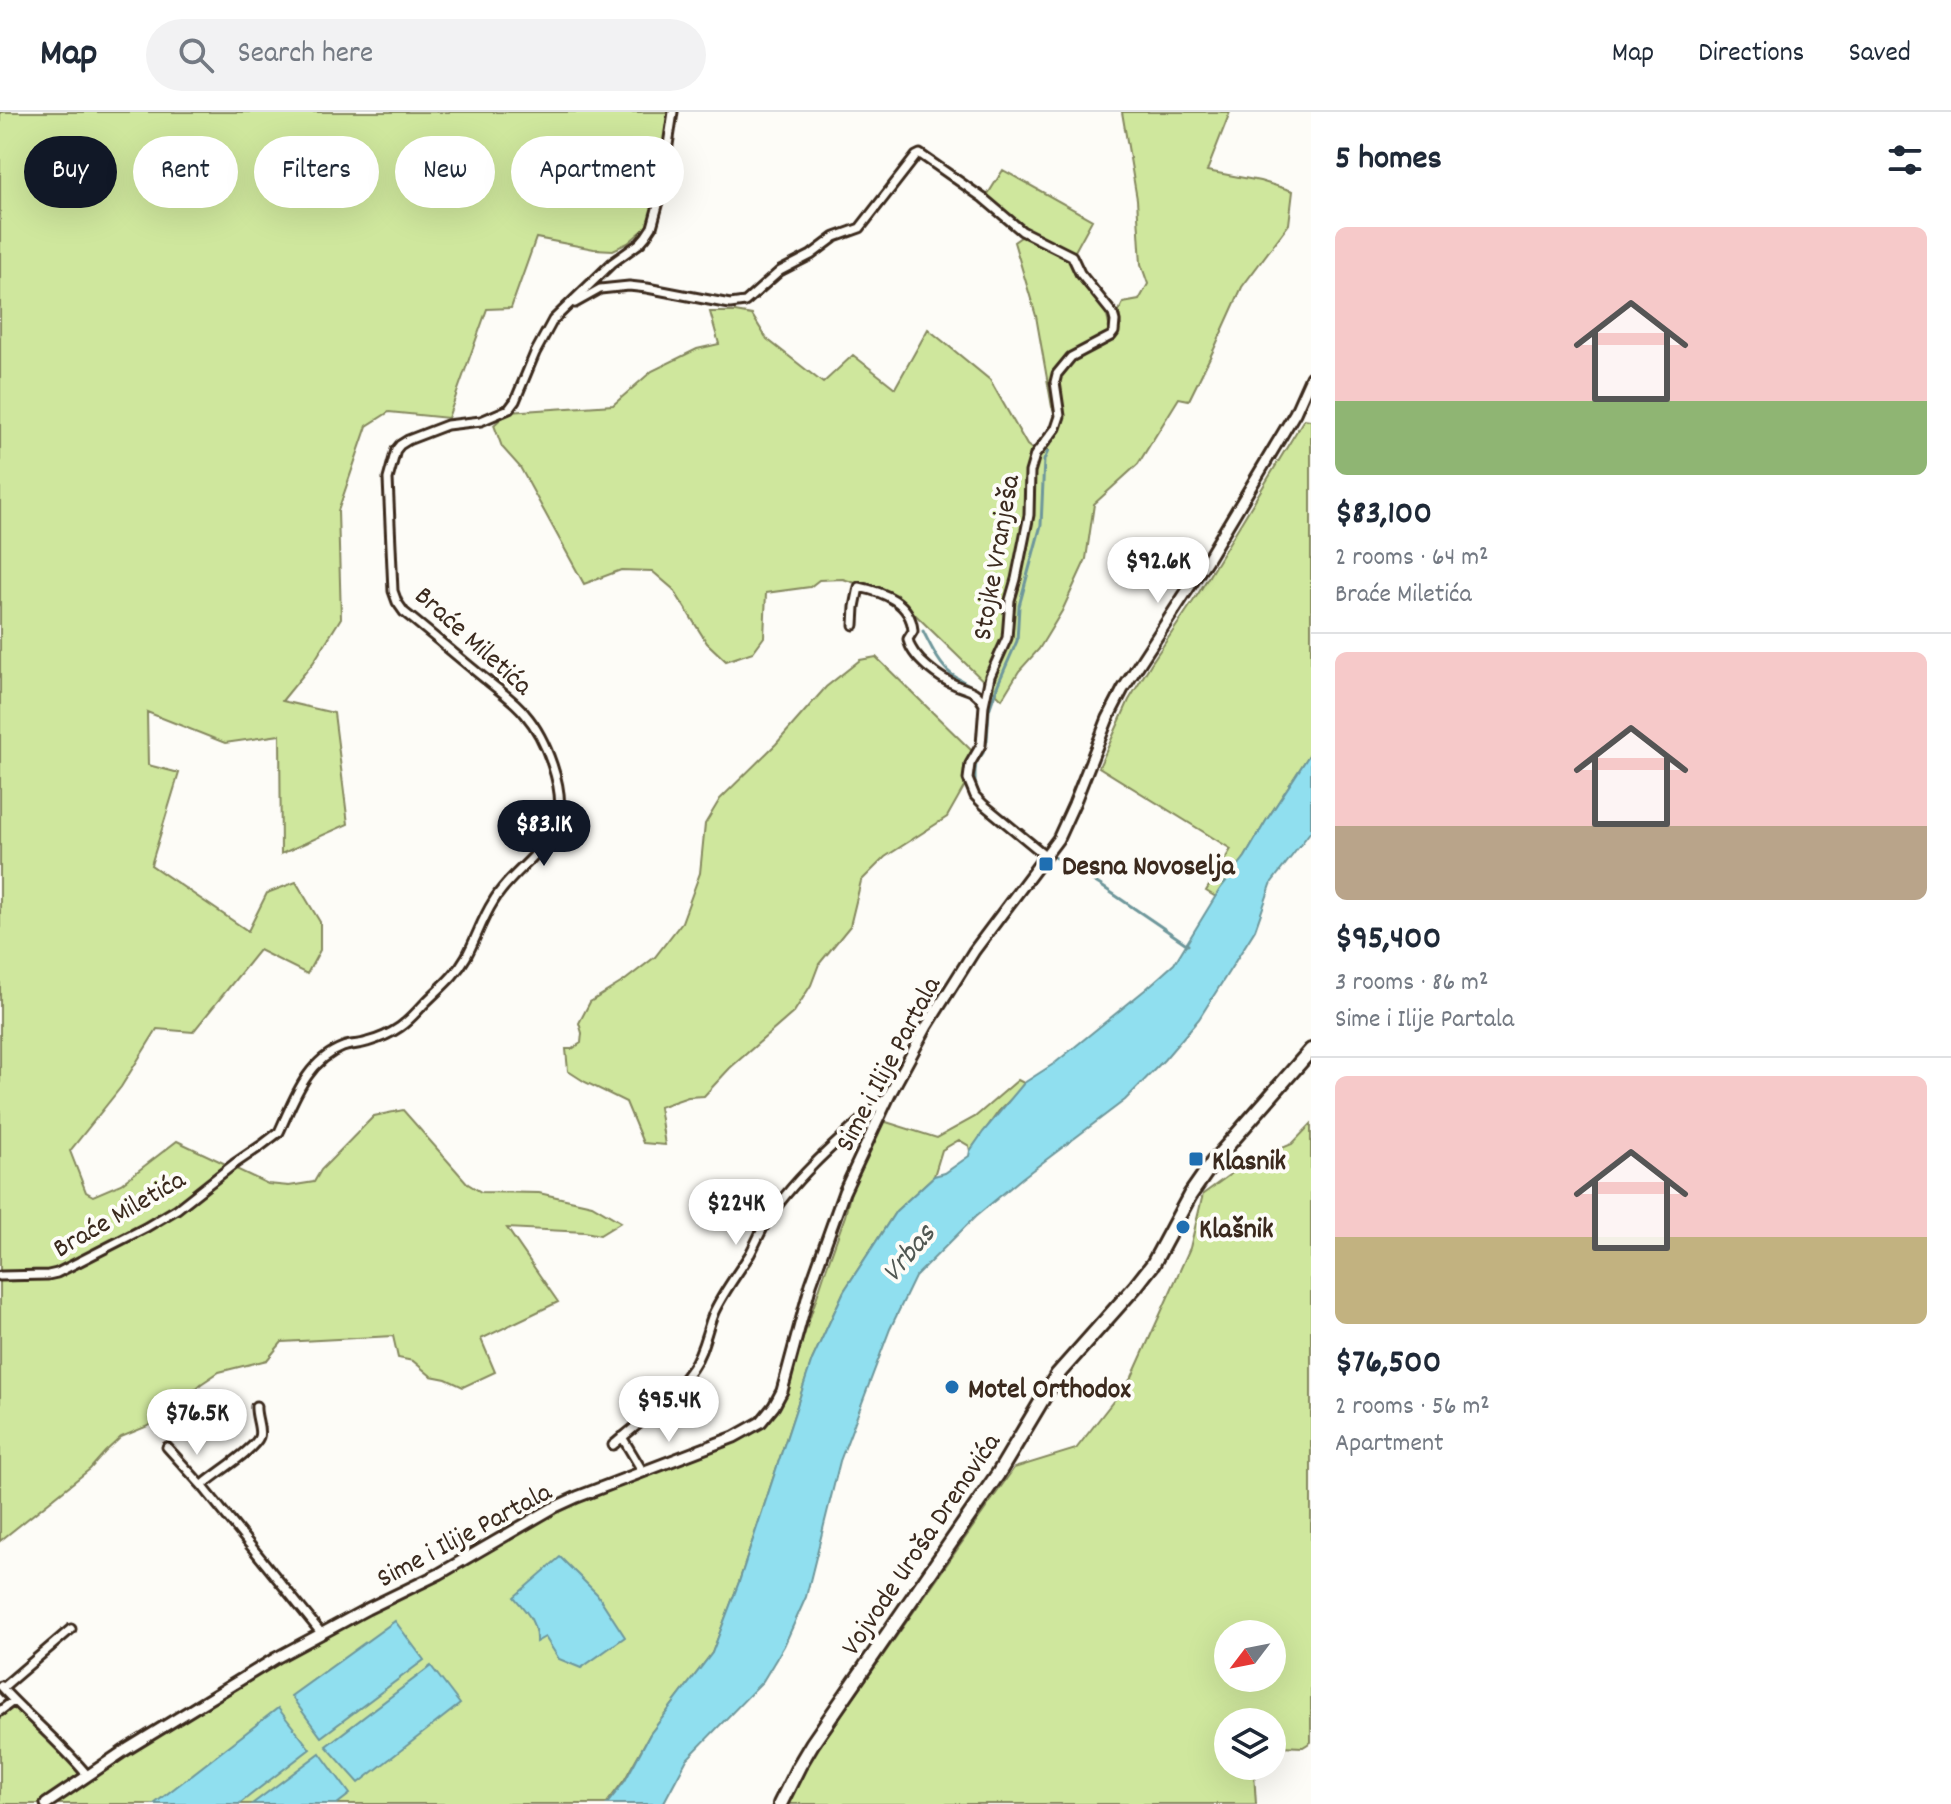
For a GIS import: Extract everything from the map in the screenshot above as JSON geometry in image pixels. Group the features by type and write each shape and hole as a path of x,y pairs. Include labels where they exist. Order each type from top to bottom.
{"main road":[{"name":"Vojvode Uroša Drenovića","path":"780,1804 817,1737 980,1502 1057,1375 1147,1272 1190,1195 1213,1162 1311,1050"}],"street":[{"path":"566,309 612,263 640,243 652,227 665,174 673,112"},
{"name":"Stojke Vranješa","path":"566,309 600,289 629,286 730,304 745,302 780,271 811,255 835,237 860,228 920,154 983,198 1022,231 1072,256 1086,283 1113,314 1115,326 1111,336 1071,357 1057,374 1055,382 1060,416 1056,428 1035,455 1030,472 1029,515 1010,600 1007,638 990,676 981,745 970,764 968,779 970,787 984,805 1046,856"},
{"name":"Braće Miletića","path":"0,1276 57,1273 177,1209 272,1138 279,1132 305,1078 321,1060 343,1047 367,1042 400,1027 453,977 467,956 493,900 550,836 560,801 556,777 532,722 516,703 404,612 397,602 393,591 388,479 396,450 408,440 447,425 481,421 509,409 547,329 566,309"},
{"name":"Sime i Ilije Partala","path":"46,1804 87,1775 258,1669 367,1609 450,1569 553,1508 761,1422 782,1391 811,1284 844,1192 890,1094 952,985 1058,839 1123,689 1207,560 1295,413 1311,377"},
{"path":"854,625 859,587 894,598 910,615 913,631 908,645 917,656 944,679 975,692 984,705"},
{"path":"613,1445 651,1413 692,1369 718,1305 767,1221 792,1187 890,1094"},
{"path":"204,1488 204,1484 254,1445 260,1436 255,1417 256,1406"},
{"path":"622,1437 643,1472"},
{"path":"167,1447 322,1634"},
{"path":"71,1629 1,1687 87,1775"},
{"path":"0,1711 13,1701"}],"green space":[{"path":"0,112 668,112 665,136 511,136 511,208 654,208 649,225 628,243 613,250 536,238 511,308 487,309 448,418 389,412 367,426 338,511 341,618 313,663 282,701 334,713 348,824 281,854 280,735 225,743 147,712 148,765 179,773 151,865 248,931 267,893 296,882 320,922 320,950 307,974 259,950 193,1032 157,1029 121,1087 70,1151 86,1192 93,1196 121,1184 177,1141 268,1184 289,1186 314,1182 321,1170 374,1116 403,1110 468,1184 481,1192 539,1193 592,1205 621,1222 600,1235 507,1228 558,1302 481,1339 495,1372 463,1387 431,1376 413,1361 398,1358 393,1336 282,1342 267,1360 219,1372 201,1384 165,1419 121,1437 90,1469 0,1541"},
{"path":"1122,112 1230,112 1207,171 1293,191 1289,224 1242,287 1189,400 1179,398 1138,464 1094,504 1086,559 1062,611 1039,649 1019,671 1002,699 896,596 843,579 819,580 810,587 766,593 764,637 753,652 726,661 707,643 673,589 652,571 621,570 584,584 520,467 502,447 494,425 508,412 613,405 652,371 697,349 719,344 710,312 752,315 767,339 823,383 853,355 895,388 928,329 990,380 1027,445 1040,455 1061,424 1052,407 1036,316 1014,242 1021,237 1029,238 1067,255 1075,275 1106,312 1109,325 1121,325 1119,311 1123,303 1139,300 1148,284 1141,264 1137,199"},
{"path":"1003,170 1092,220 1074,253 1024,229 990,201 988,194"},
{"path":"1304,419 1311,420 1311,752 1216,897 1206,891 1231,849 1099,767 1129,700 1198,594"},
{"path":"876,657 973,752 967,763 964,787 947,817 885,857 861,881 850,926 819,964 811,985 794,1012 730,1068 704,1096 688,1097 659,1107 665,1145 643,1143 626,1102 568,1071 566,1049 581,1043 579,1023 590,1002 655,957 682,922 700,873 705,824 720,799 776,744 826,687 860,660"},
{"path":"1018,1080 1024,1083 970,1151 969,1146 959,1140 942,1150 934,1176 896,1211 844,1291 812,1360 739,1582 712,1653 650,1734 625,1779 606,1804 0,1804 0,1715 16,1703 87,1775 207,1699 553,1508 764,1424 784,1396 851,1191 883,1121 937,1138 975,1117"},
{"path":"1311,1124 1311,1742 1303,1747 1286,1746 1286,1708 1214,1708 1214,1780 1254,1780 1256,1804 788,1804 801,1773 1014,1468 1076,1449 1132,1377 1190,1248 1203,1194 1246,1163 1292,1144"}],"water":[{"name":"Vrbas","path":"1311,752 1311,831 1272,882 1255,930 1199,1019 1125,1100 975,1217 915,1277 890,1329 840,1461 806,1597 784,1646 763,1681 687,1759 663,1804 607,1804 625,1781 650,1734 712,1653 739,1582 812,1360 844,1291 896,1211 934,1176 945,1173 969,1156 983,1132 1024,1083 1055,1063 1174,964"},
{"path":"560,1557 597,1594 625,1637 581,1668 559,1659 545,1637 536,1642 533,1623 514,1597"},
{"path":"395,1621 424,1660 321,1737 291,1696"},
{"path":"431,1666 460,1704 359,1783 326,1746"},
{"path":"278,1708 310,1749 239,1804 154,1804"},
{"path":"320,1753 350,1794 337,1804 252,1804"}],"waterway":[{"path":"992,808 978,793 976,763 987,740 989,710 1017,641 1019,606 1041,525 1044,460 1048,451"},
{"path":"923,631 946,670 983,695"},
{"path":"1054,857 1188,945"}],"place":[{"name":"Desna Novoselja","path":"1046,864"},
{"name":"Klasnik","path":"1196,1159"},
{"name":"Klašnik","path":"1183,1227"},
{"name":"Motel Orthodox","path":"952,1387"}]}
